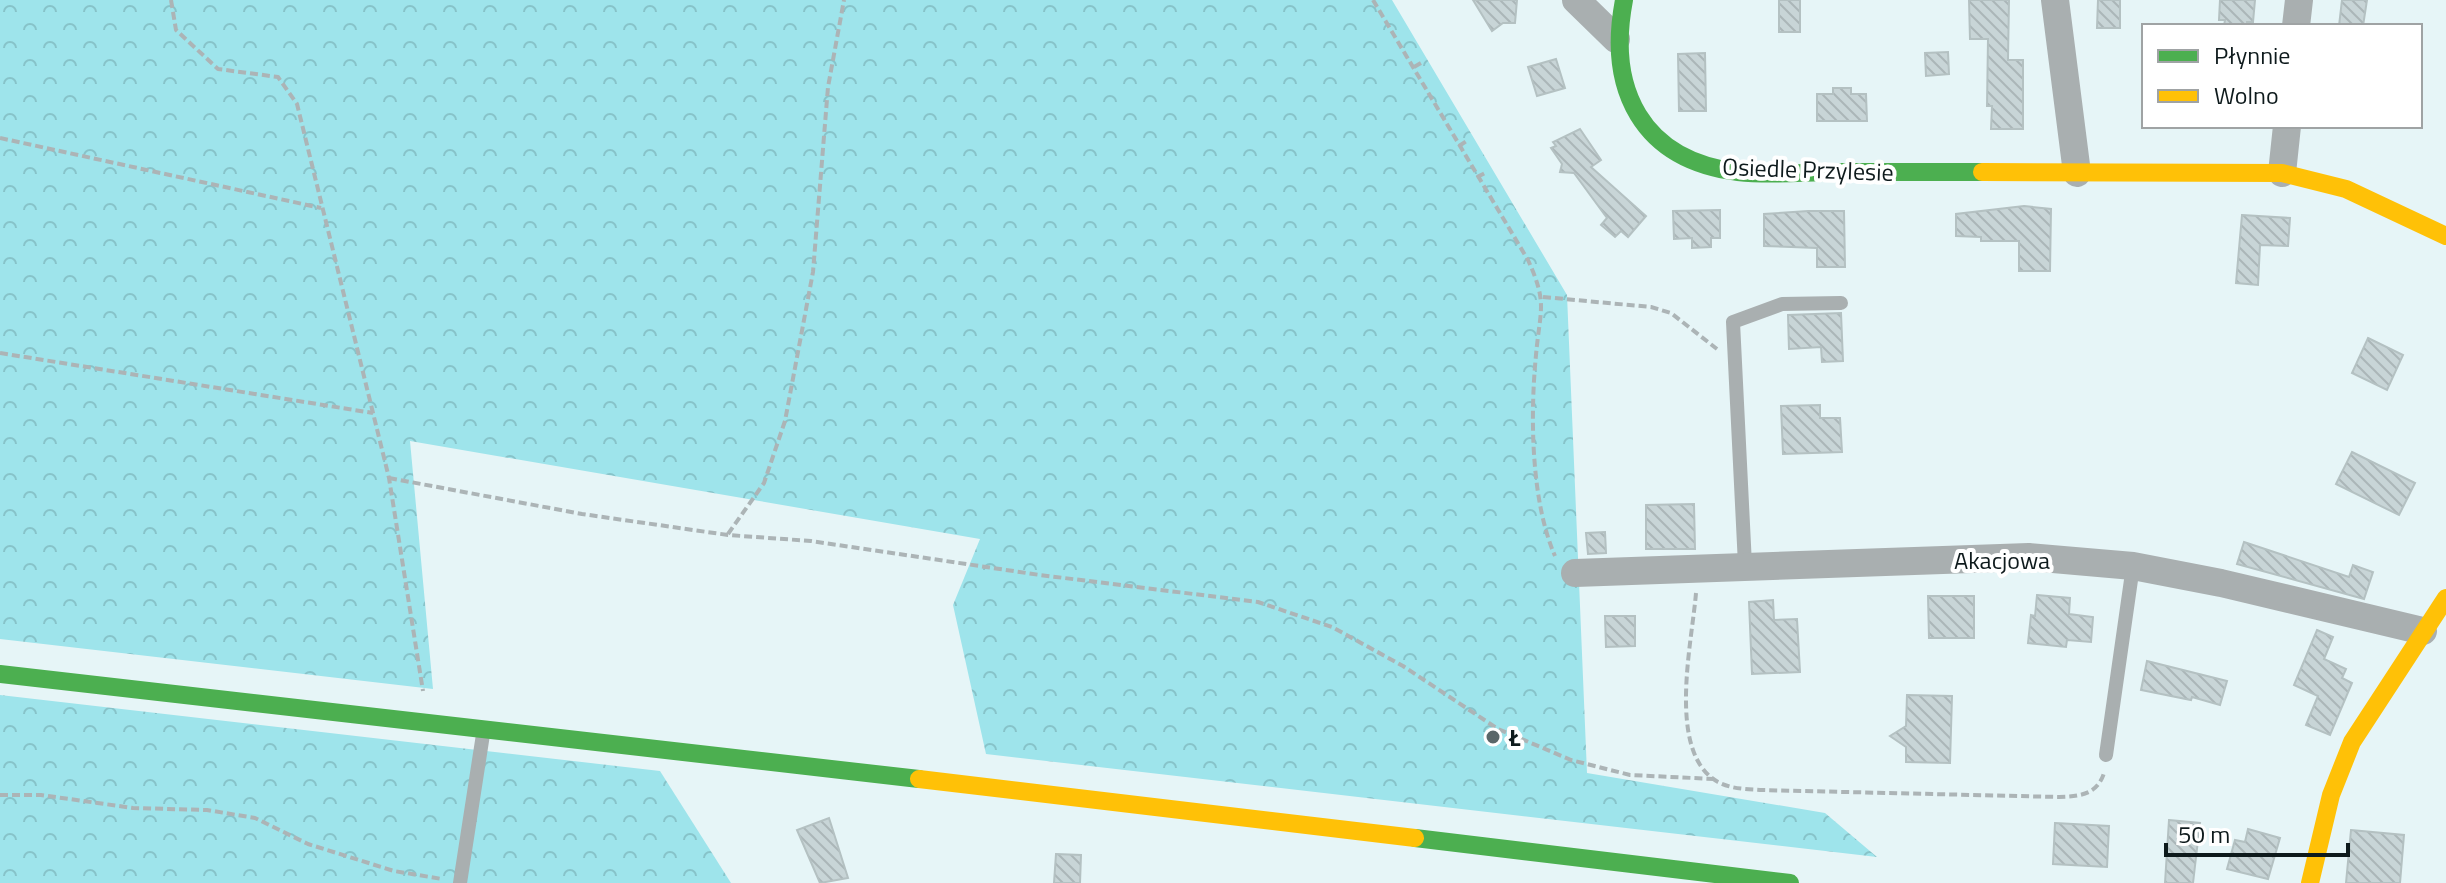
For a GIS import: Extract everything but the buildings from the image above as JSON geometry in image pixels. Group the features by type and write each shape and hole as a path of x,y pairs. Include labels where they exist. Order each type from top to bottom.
{"main road":[{"name":"Osiedle Przylesie","path":"1624,0 1616,39 1620,75 1636,112 1658,140 1685,158 1712,167 1738,172 2282,173 2319,178 2359,192 2446,236"},
{"path":"2310,883 2331,795 2352,742 2446,598"},
{"path":"0,674 428,721 1790,883"}],"street":[{"path":"1576,0 1616,39"},
{"path":"2055,0 2077,173"},
{"path":"2296,24 2299,0"},
{"path":"2282,173 2287,128"},
{"name":"Akacjowa","path":"1575,573 2029,557 2133,566 2221,583 2423,631"}],"lane":[{"path":"1745,565 1733,322 1782,304 1841,303"},
{"path":"2106,755 2133,566"},
{"path":"460,882 485,728"}],"path":[{"path":"171,0 176,30 218,69 278,77 297,104 389,478 428,721"},
{"path":"728,535 764,483 785,421 813,272 828,87 844,0"},
{"path":"1373,0 1528,260 1543,297 1535,356 1535,443 1542,526 1555,558 1575,573"},
{"path":"1414,67 1421,63"},
{"path":"0,138 321,208"},
{"path":"1459,146 1468,140"},
{"path":"1477,177 1487,172"},
{"path":"1543,297 1651,307 1671,313 1735,362"},
{"path":"0,353 373,413"},
{"path":"389,478 582,514 728,535 811,541 1040,575 1258,602 1332,627 1403,666 1498,729 1571,760 1630,775 1714,779 1737,788 1760,790 2059,797 2082,796 2097,787 2104,777 2106,755"},
{"path":"1698,567 1687,681 1687,734 1697,763 1714,779"},
{"path":"0,795 41,795 133,808 207,810 255,818 308,844 394,871 460,882"}],"green space":[{"path":"0,0 1392,0 1567,295 1587,773 1825,813 1877,857 986,754 953,605 980,539 410,441 433,689 0,639"},
{"path":"0,695 660,771 731,883 0,883"}],"traffic: fast":[{"path":"1624,0 1620,32 1621,63 1627,90 1638,115 1655,136 1677,153 1705,165 1750,173 1982,172"},
{"path":"0,674 919,779"},
{"path":"1415,838 1790,883"}],"traffic: slow":[{"path":"1982,172 2282,173 2346,189 2446,236"},
{"path":"2310,883 2331,795 2352,742 2446,598"},
{"path":"919,779 1415,838"}],"place":[{"name":"Ł","path":"1493,737"}]}
